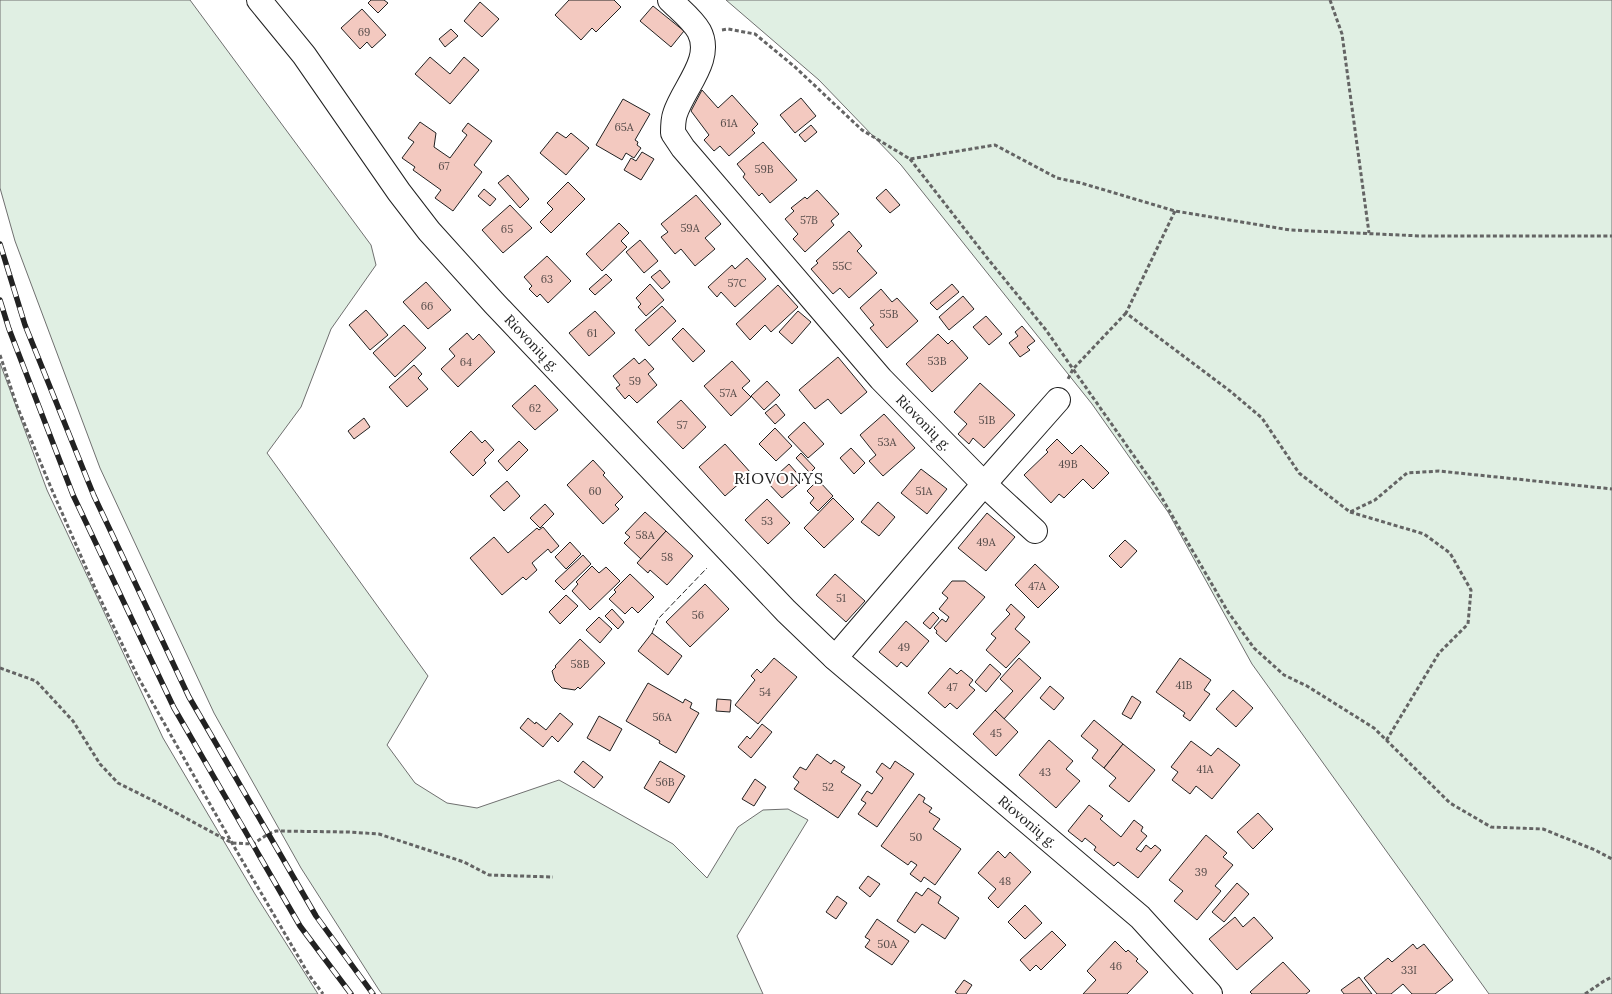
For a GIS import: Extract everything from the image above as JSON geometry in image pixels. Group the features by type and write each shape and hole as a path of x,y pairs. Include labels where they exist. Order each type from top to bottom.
{"street":[{"name":"Riovonių g.","path":"259,0 304,55 399,192 429,231 500,309 786,611 835,658 1140,917 1210,994"},
{"path":"670,0 691,20 700,33"},
{"name":"Riovonių g.","path":"700,33 703,49 700,65 675,114 673,133 683,148 877,374 984,484 1035,531"},
{"path":"835,658 1058,400"}],"path":[{"path":"1330,0 1342,34 1369,233"},
{"path":"700,33 728,29 755,34 795,67 862,130 910,159 1046,330 1155,486 1228,612 1254,648 1284,675 1307,686 1374,728 1450,803 1491,826 1543,829 1612,859"},
{"path":"910,159 995,145 1057,178 1081,183 1175,211 1290,230 1449,236 1612,236"},
{"path":"1058,400 1073,369 1126,313 1175,211"},
{"path":"1126,313 1230,391 1262,418 1299,473 1350,512 1424,534 1450,553 1471,590 1468,624 1439,653 1386,740"},
{"path":"0,355 42,465 138,677 232,843 322,994"},
{"path":"1350,512 1375,500 1408,473 1439,471 1612,489"},
{"path":"0,668 36,681 73,721 100,764 118,784 232,843 253,844 276,831 378,834 464,862 489,875 553,877"},
{"path":"1585,994 1604,980 1612,977"}],"green space":[{"path":"0,0 190,0 371,245 376,265 331,329 301,407 267,453 428,676 387,745 415,783 447,803 477,808 559,780 673,844 707,878 738,827 763,810 788,809 808,820 737,936 763,994 382,994 301,868 214,713 100,468 15,241 0,188"},
{"path":"726,0 1612,0 1612,994 1489,994 1252,664 1168,512 1092,404 901,165 819,80"},
{"path":"0,363 47,490 163,738 255,894 318,994 0,994"}],"building":[{"path":"371,0 384,0 388,3 378,13 368,3"},
{"path":"569,0 614,0 621,7 596,32 592,28 581,40 555,15"},
{"path":"480,2 499,19 482,37 464,21"},
{"path":"653,6 684,31 671,47 640,21"},
{"path":"362,9 386,35 372,48 367,42 360,49 341,28"},
{"path":"451,29 458,36 445,47 439,39"},
{"path":"430,57 450,74 464,57 479,70 450,104 415,74"},
{"path":"702,90 718,108 732,95 758,124 752,130 755,133 729,156 720,146 714,151 704,140 709,135 691,111"},
{"path":"801,98 816,116 795,133 780,115"},
{"path":"623,99 650,114 635,140 641,148 634,158 626,153 622,160 596,145"},
{"path":"420,122 436,133 434,147 450,158 467,135 462,131 468,123 492,141 474,165 482,172 453,211 435,198 441,190 413,170 415,167 402,158 414,142 408,138"},
{"path":"811,125 817,132 805,142 799,135"},
{"path":"557,132 566,138 571,133 589,148 566,175 540,153"},
{"path":"763,142 797,180 770,203 762,193 759,196 743,177 745,174 737,164"},
{"path":"642,152 654,159 641,180 624,170 631,158 636,161"},
{"path":"508,175 529,199 520,208 498,183"},
{"path":"568,182 585,199 551,233 540,222 553,209 547,203"},
{"path":"484,189 496,199 490,206 478,196"},
{"path":"886,189 900,205 890,213 876,198"},
{"path":"817,190 839,214 831,221 834,225 805,252 793,239 798,234 785,219 794,211 791,208 805,197 807,199"},
{"path":"696,195 721,224 705,238 715,249 695,266 681,249 675,254 661,237 668,232 661,224"},
{"path":"510,205 532,228 503,253 482,230"},
{"path":"619,223 629,233 621,241 627,247 602,271 586,254"},
{"path":"849,231 862,246 857,251 877,273 849,298 840,288 833,294 811,269 818,263 816,261"},
{"path":"640,240 658,261 644,273 626,252"},
{"path":"547,256 571,281 548,303 540,294 537,297 529,289 532,286 524,277"},
{"path":"747,258 766,279 735,307 721,292 717,297 708,287 732,265 735,269"},
{"path":"660,270 670,282 662,289 651,277"},
{"path":"606,274 612,280 595,295 589,289"},
{"path":"426,282 451,310 428,329 403,302"},
{"path":"650,284 664,300 646,316 638,307 641,304 636,298"},
{"path":"952,284 959,292 937,310 930,303"},
{"path":"778,285 798,307 771,332 765,325 750,340 736,324"},
{"path":"881,289 892,302 897,298 918,321 887,348 870,328 874,325 860,308"},
{"path":"963,296 974,309 949,330 939,317"},
{"path":"662,306 676,321 649,346 635,330"},
{"path":"366,310 388,335 370,350 349,325"},
{"path":"595,311 615,333 589,356 569,333"},
{"path":"798,311 811,322 792,344 779,332"},
{"path":"986,316 1002,334 989,345 973,327"},
{"path":"404,325 426,348 395,377 373,353"},
{"path":"1022,326 1035,341 1027,347 1030,350 1020,357 1009,343 1018,336 1015,332"},
{"path":"683,328 705,351 693,362 672,339"},
{"path":"467,333 473,340 479,334 495,352 458,387 441,369 455,356 449,349"},
{"path":"938,334 948,344 952,340 968,358 932,392 906,364"},
{"path":"838,357 867,392 841,414 828,399 815,409 799,390"},
{"path":"634,358 639,364 645,359 654,369 648,374 657,385 637,403 629,395 625,399 616,388 620,385 613,376"},
{"path":"732,361 750,381 742,388 751,397 731,416 704,386"},
{"path":"414,365 422,374 418,378 428,389 407,407 389,387"},
{"path":"767,381 780,395 764,410 751,396"},
{"path":"980,383 1015,415 984,448 973,438 969,444 958,434 967,424 954,412"},
{"path":"535,385 558,410 535,430 512,406"},
{"path":"681,400 706,427 683,449 657,422"},
{"path":"776,404 785,415 775,424 765,413"},
{"path":"884,414 915,448 883,476 869,461 876,455 860,435"},
{"path":"364,418 370,427 354,439 348,431"},
{"path":"804,422 824,444 808,458 788,437"},
{"path":"775,428 792,446 776,461 759,444"},
{"path":"471,431 482,443 485,440 494,450 484,460 486,463 473,476 450,452"},
{"path":"1057,439 1072,454 1081,445 1109,473 1093,489 1083,479 1064,498 1059,494 1051,503 1024,475 1048,452 1046,450"},
{"path":"519,441 528,450 507,471 498,461"},
{"path":"725,444 751,473 725,496 699,467"},
{"path":"851,448 865,463 854,474 840,458"},
{"path":"801,453 815,468 810,473 796,458"},
{"path":"593,460 605,473 603,475 623,497 615,505 619,509 603,524 567,485"},
{"path":"789,464 803,480 782,498 768,483"},
{"path":"921,469 947,489 927,514 901,493"},
{"path":"818,480 833,496 818,511 810,503 814,498 807,491"},
{"path":"507,481 520,496 504,511 490,496"},
{"path":"833,498 854,519 824,548 804,528"},
{"path":"767,499 790,523 768,544 745,520"},
{"path":"878,502 895,517 879,536 861,522"},
{"path":"545,504 554,514 540,528 530,518"},
{"path":"645,512 666,531 641,559 624,543 630,537 625,533"},
{"path":"987,513 1015,537 986,571 958,548"},
{"path":"543,527 559,546 551,553 548,549 532,563 537,570 526,580 523,577 502,595 470,558 494,537 508,553 537,528 539,530"},
{"path":"666,531 693,556 667,585 650,570 648,573 637,563"},
{"path":"1125,540 1137,551 1121,568 1109,556"},
{"path":"570,542 581,554 566,569 555,557"},
{"path":"583,555 591,564 564,590 555,581"},
{"path":"1035,564 1059,587 1038,608 1015,585"},
{"path":"592,566 599,573 606,567 620,581 590,610 572,591 578,584 576,582"},
{"path":"630,574 654,597 638,613 632,607 625,614 609,599 616,592 614,590"},
{"path":"835,574 865,601 846,622 816,595"},
{"path":"952,581 965,581 985,597 946,642 936,633 937,631 934,628 942,619 946,622 949,617 939,609 948,598 942,593"},
{"path":"705,584 729,609 690,647 666,622"},
{"path":"566,595 578,606 560,624 549,612"},
{"path":"1011,604 1025,617 1015,629 1030,642 1006,668 986,650 996,638 991,634 1010,614 1006,610"},
{"path":"612,609 624,622 618,629 605,616"},
{"path":"933,612 939,618 930,629 923,623"},
{"path":"599,617 612,629 600,643 586,630"},
{"path":"906,621 929,641 907,667 901,662 897,667 879,652"},
{"path":"652,633 682,656 668,675 638,651"},
{"path":"580,639 605,663 580,689 578,687 575,690 562,688 555,681 552,671"},
{"path":"774,658 797,677 758,724 735,705 755,680 751,676 757,669 761,673"},
{"path":"1019,658 1041,678 1004,719 995,710 1013,691 1000,679"},
{"path":"1180,658 1211,680 1204,690 1210,694 1190,721 1183,716 1185,713 1156,692"},
{"path":"990,664 1001,674 986,692 975,682"},
{"path":"950,668 957,674 961,670 973,680 969,685 975,690 957,709 950,703 945,708 928,693"},
{"path":"648,683 683,703 685,699 692,703 690,708 699,713 676,753 626,721"},
{"path":"1050,686 1064,698 1054,710 1040,698"},
{"path":"1233,690 1253,708 1236,727 1216,709"},
{"path":"1132,696 1141,702 1131,719 1122,714"},
{"path":"717,699 731,700 730,712 716,711"},
{"path":"995,710 1018,732 996,756 973,734"},
{"path":"560,713 573,724 558,742 552,736 543,747 520,728 528,718 546,730"},
{"path":"599,716 622,729 610,751 587,738"},
{"path":"1094,720 1123,744 1104,768 1092,758 1098,750 1081,736"},
{"path":"762,724 772,732 751,758 738,747 747,736 750,739"},
{"path":"1049,740 1073,761 1066,769 1080,781 1056,808 1019,775"},
{"path":"1191,741 1211,756 1218,748 1240,765 1212,799 1196,786 1190,794 1172,780 1178,772 1171,767"},
{"path":"1123,744 1155,770 1129,802 1109,786 1116,778 1104,768"},
{"path":"817,754 831,764 834,760 845,767 841,772 861,785 838,818 794,789 799,782 793,777 800,767 806,770"},
{"path":"583,761 603,777 594,788 574,772"},
{"path":"660,761 685,776 669,803 644,788"},
{"path":"895,761 914,774 877,827 858,814 866,803 861,800 867,791 872,794 883,778 876,772 882,763 890,769"},
{"path":"755,779 766,787 754,806 742,799"},
{"path":"919,794 925,798 923,802 932,808 929,812 940,819 933,829 961,849 935,885 924,877 921,882 910,874 917,865 911,861 908,865 881,846"},
{"path":"1089,805 1103,816 1100,819 1121,837 1134,820 1143,827 1141,831 1147,836 1136,849 1141,852 1146,845 1151,849 1155,845 1161,850 1138,878 1118,862 1114,866 1094,850 1096,847 1085,838 1082,842 1068,831"},
{"path":"1258,813 1273,829 1253,849 1237,832"},
{"path":"1206,835 1227,853 1223,857 1233,865 1215,886 1221,891 1197,920 1174,901 1183,891 1169,880"},
{"path":"998,851 1005,858 1010,852 1031,872 998,908 988,898 996,889 978,873"},
{"path":"868,876 880,884 870,897 859,888"},
{"path":"1237,883 1249,894 1224,922 1212,912"},
{"path":"928,888 941,897 938,903 959,918 945,939 922,924 915,933 897,921 916,892 922,896"},
{"path":"837,896 847,903 836,919 826,912"},
{"path":"1025,905 1042,923 1025,939 1008,922"},
{"path":"1235,917 1243,927 1254,917 1273,938 1237,970 1209,939"},
{"path":"877,919 909,941 892,965 865,947 870,940 865,937"},
{"path":"1052,931 1066,945 1041,970 1036,965 1030,971 1020,960"},
{"path":"1115,941 1126,952 1128,950 1138,959 1136,961 1148,972 1127,994 1083,994 1096,980 1087,971"},
{"path":"1413,944 1417,949 1424,944 1453,980 1435,994 1412,994 1403,984 1391,994 1377,994 1364,978 1388,958 1392,962"},
{"path":"1283,962 1310,991 1306,994 1252,994 1250,992"},
{"path":"1359,977 1372,994 1344,994 1341,990"},
{"path":"964,980 972,985 966,994 958,994 955,992"}],"railway":[{"path":"0,244 25,325 94,496 189,697 316,916 373,994"},
{"path":"0,300 9,329 73,495 174,708 300,926 351,994"}],"fence":[{"path":"652,633 658,619 707,568"}],"district":[{"name":"RIOVONYS","path":"779,478"}]}
